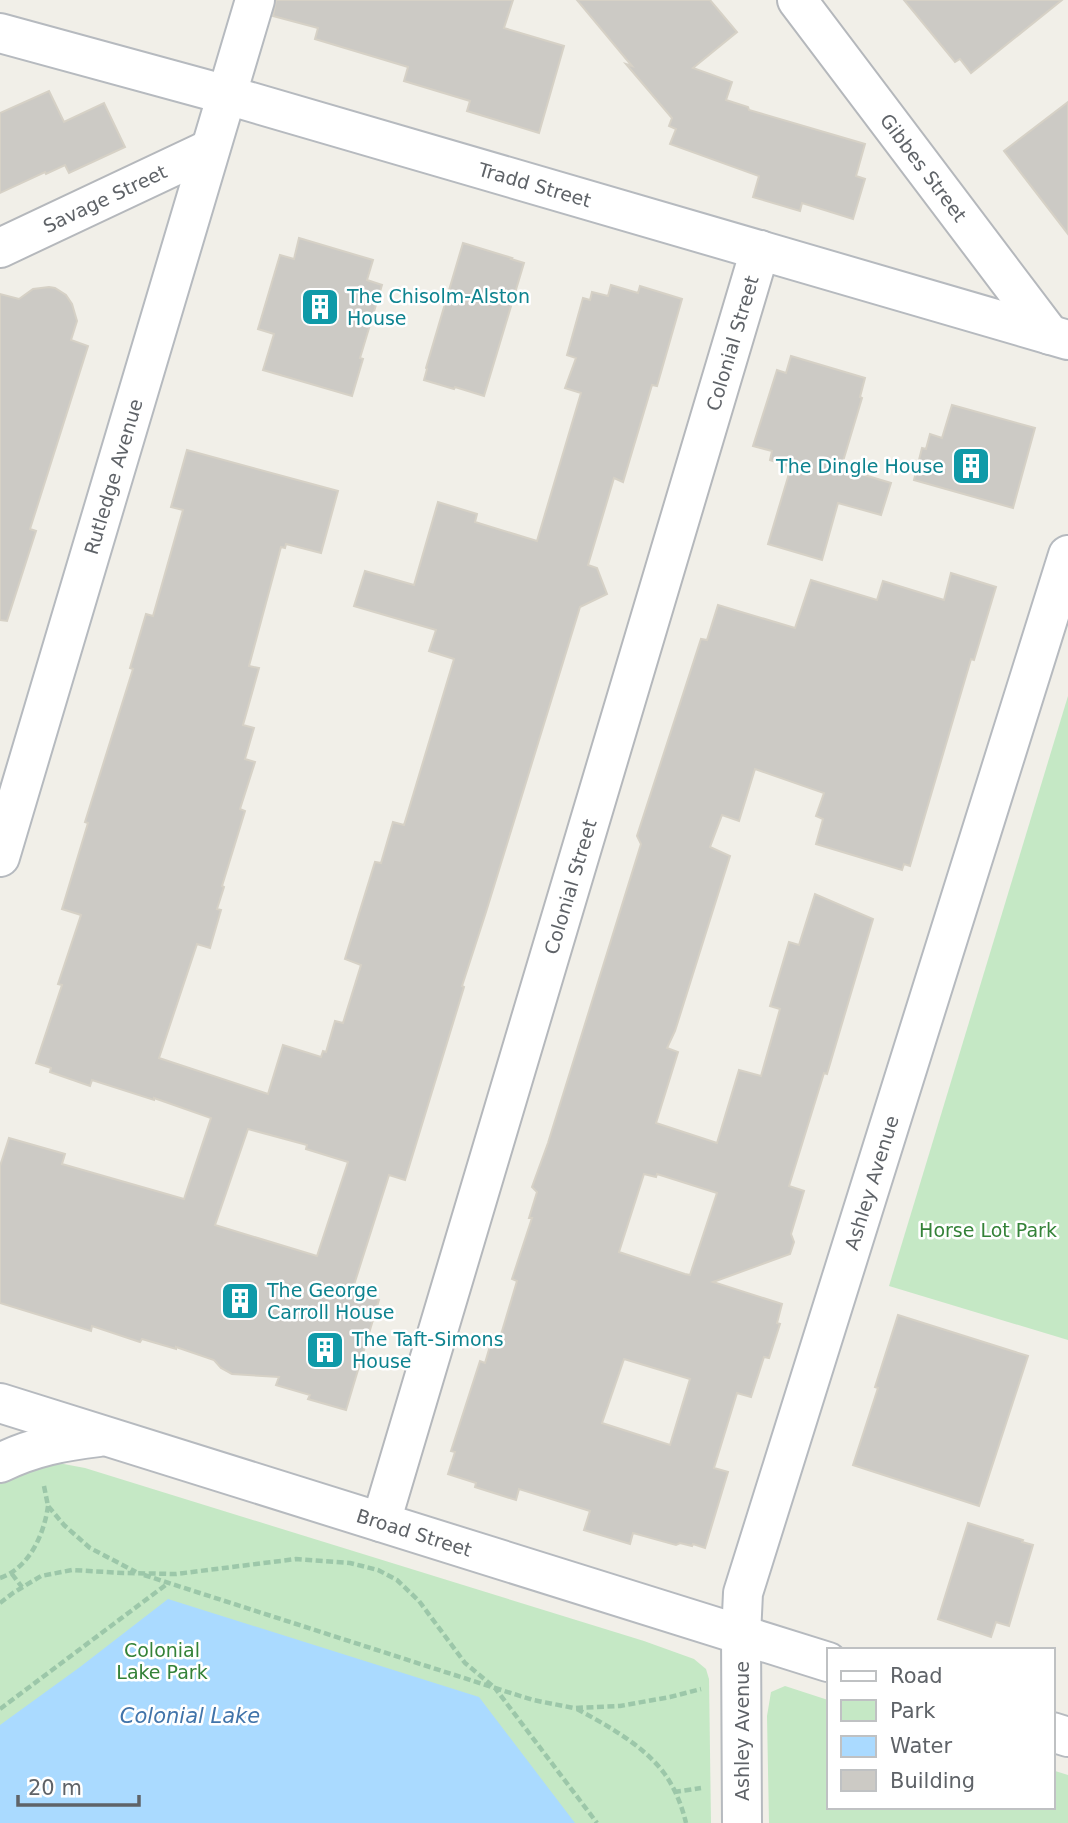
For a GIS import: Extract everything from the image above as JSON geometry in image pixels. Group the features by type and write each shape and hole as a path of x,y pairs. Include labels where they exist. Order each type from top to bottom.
{"street":[{"name":"Rutledge Avenue","path":"0,857 255,0"},
{"name":"Gibbes Street","path":"797,0 1059,338"},
{"name":"Tradd Street","path":"0,33 227,95 1059,338"},
{"name":"Savage Street","path":"0,248 210,149"},
{"name":"Colonial Street","path":"381,1522 760,250"},
{"name":"Ashley Avenue","path":"743,1823 743,1592 1068,555"},
{"name":"Broad Street","path":"0,1403 827,1662"},
{"path":"0,1463 61,1441 106,1436"}],"path":[{"path":"0,1578 12,1574 28,1557 41,1533 48,1506 44,1486 48,1479"},
{"path":"48,1506 64,1525 90,1548 139,1574 533,1700 574,1708 620,1706 701,1690"},
{"path":"0,1603 41,1576 72,1570 176,1574 296,1559 350,1563 378,1570 397,1580 419,1601 465,1663 495,1688 597,1823"},
{"path":"12,1574 22,1587"},
{"path":"0,1709 168,1583"},
{"path":"574,1708 618,1732 665,1774 681,1804 686,1823"},
{"path":"674,1792 709,1787"}],"green space":[{"name":"Horse Lot Park","path":"1068,696 1068,1340 889,1286"},
{"name":"Colonial Lake Park","path":"53,1462 85,1468 644,1641 694,1659 706,1669 709,1679 711,1823 0,1823 0,1482"},
{"path":"785,1686 827,1700 827,1809 1054,1809 1054,1771 1068,1775 1068,1823 769,1823 767,1716 771,1692"}],"water":[{"name":"Colonial Lake","path":"168,1599 479,1697 575,1823 0,1823 0,1725"}],"building":[{"path":"276,0 513,0 504,28 564,46 539,133 467,111 470,101 404,81 408,67 315,39 318,28 273,16"},
{"path":"577,0 710,0 737,32 693,68 732,82 726,100 748,107 749,110 865,144 856,176 865,179 853,219 802,203 800,211 753,197 759,176 670,144 676,129 669,126 672,118"},
{"path":"904,0 1062,0 971,73 960,59 955,62"},
{"path":"49,91 64,122 104,103 125,147 69,173 65,165 0,193 0,113"},
{"path":"1068,102 1068,234 1004,151"},
{"name":"The Chisolm-Alston House","path":"299,238 373,260 367,280 382,285 360,358 363,359 352,396 263,370 274,334 258,329 280,255 294,259"},
{"path":"463,243 524,263 484,396 424,380"},
{"path":"611,285 638,293 640,286 682,299 657,386 652,385 623,482 614,478 588,565 597,568 607,594 580,607 462,986 464,987 405,1180 389,1175 353,1288 364,1291 363,1295 379,1300 346,1410 308,1399 310,1395 276,1385 279,1377 232,1374 214,1360 176,1347 142,1339 140,1342 92,1326 91,1331 0,1303 0,1166 9,1138 65,1154 62,1164 184,1199 211,1118 92,1080 90,1086 50,1072 51,1068 36,1063 62,985 58,984 81,915 62,909 88,823 85,822 133,669 130,668 146,614 153,616 183,510 171,507 187,450 338,491 321,553 286,544 285,548 281,547 249,666 259,668 243,725 254,728 245,759 255,762 240,809 245,811 222,886 224,887 217,909 221,910 210,948 197,944 159,1058 268,1094 283,1045 321,1057 323,1051 326,1052 335,1021 343,1023 361,965 345,959 375,862 381,863 393,822 404,825 454,659 429,651 436,630 354,606 365,571 414,585 438,502 477,514 475,522 537,541 581,393 565,388 576,358 567,355 583,298 590,300 592,292 608,296","holes":["248,1129 307,1145 306,1149 348,1162 317,1256 215,1225"]},
{"path":"49,287 66,295 72,304 77,321 71,340 88,346 30,529 36,531 7,621 0,620 0,294 19,299 33,289"},
{"path":"791,356 865,378 860,397 862,398 841,468 891,483 881,515 838,503 822,560 768,544 791,467 770,460 772,451 753,446 777,370 786,373"},
{"name":"The Dingle House","path":"952,405 1035,428 1013,508 914,480 922,448 926,449 930,434 942,438"},
{"path":"951,573 996,587 974,660 971,659 910,866 904,864 902,870 816,844 823,819 816,816 824,793 755,769 739,821 722,815 710,847 730,856 675,1031 667,1048 678,1052 656,1123 717,1143 739,1070 761,1076 780,1009 770,1006 789,942 799,945 815,894 873,919 827,1074 824,1073 789,1186 804,1191 791,1234 794,1242 790,1254 713,1282 782,1304 777,1323 780,1324 769,1358 764,1357 751,1397 737,1393 714,1468 728,1472 705,1548 693,1544 676,1545 633,1533 630,1544 584,1530 590,1511 519,1489 516,1500 475,1487 476,1483 448,1474 455,1452 451,1451 480,1361 485,1363 490,1346 497,1348 517,1281 512,1279 532,1218 529,1218 537,1192 532,1187 641,844 637,836 701,639 707,640 718,605 795,628 811,580 877,600 883,581 944,600","holes":["644,1174 656,1177 657,1174 717,1193 690,1275 619,1252","624,1359 690,1379 670,1445 602,1423"]},
{"path":"898,1315 1028,1356 979,1506 853,1465"},
{"path":"968,1523 1033,1545 1009,1626 996,1622 991,1637 938,1619"}],"place":[{"name":"The Chisolm-Alston House","path":"320,307"},
{"name":"The Dingle House","path":"971,466"},
{"name":"The George Carroll House","path":"240,1301"},
{"name":"The Taft-Simons House","path":"325,1350"}]}
